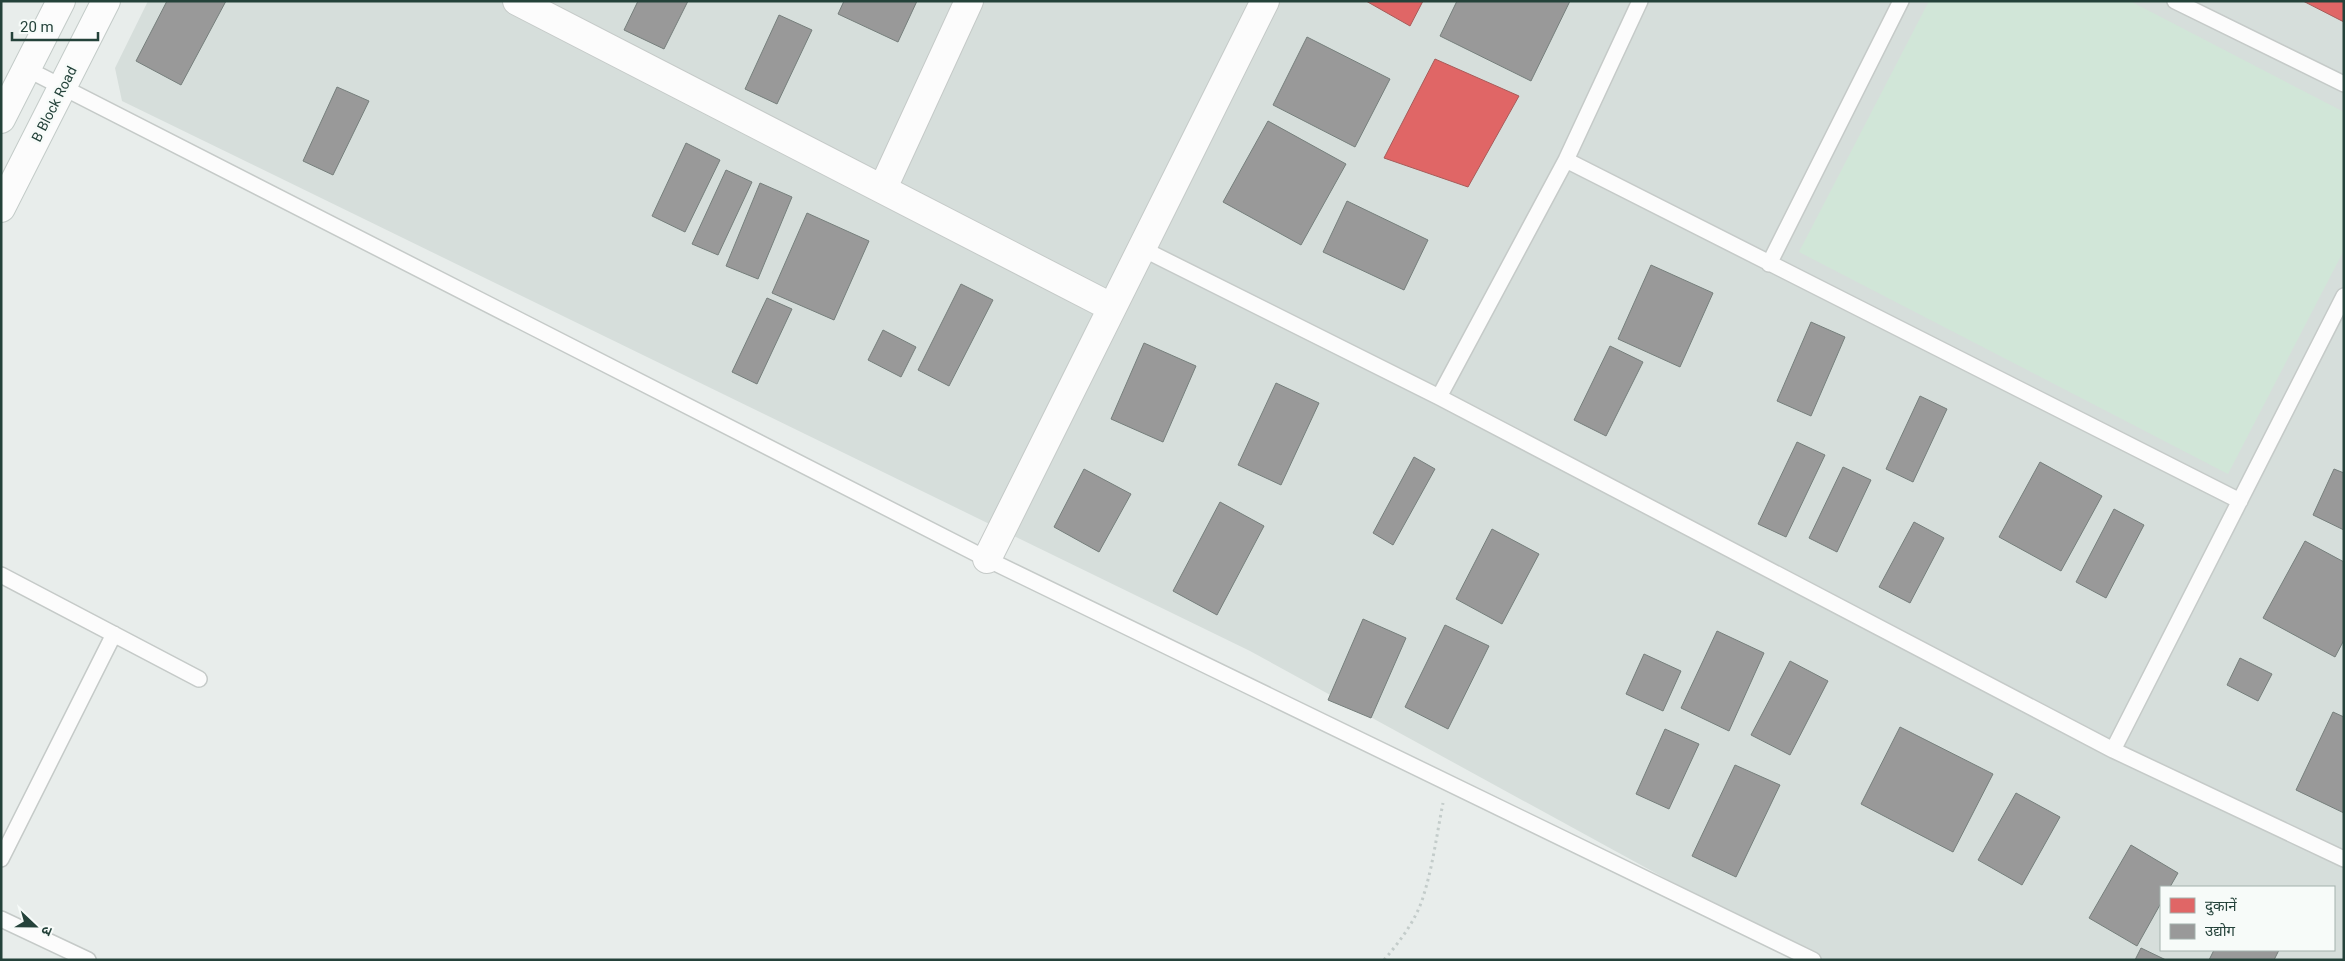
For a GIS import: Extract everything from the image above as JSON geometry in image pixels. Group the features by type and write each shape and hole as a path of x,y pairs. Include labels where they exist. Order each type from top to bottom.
{"street":[{"path":"1,119 61,1"},
{"name":"B Block Road","path":"1,208 106,1"},
{"path":"517,1 1112,307"},
{"path":"883,188 969,1"},
{"path":"987,559 1265,1"}],"lane":[{"path":"1439,397 1566,160 1640,1"},
{"path":"1769,264 1901,1"},
{"path":"2175,1 2344,84"},
{"path":"27,69 987,559 1448,780 1813,960"},
{"path":"1566,160 2240,501"},
{"path":"1141,248 1439,397 2113,750 2344,859"},
{"path":"2113,750 2344,296"},
{"path":"1,575 199,679"},
{"path":"1,859 114,634"},
{"path":"1,919 88,960"}],"path":[{"path":"1384,960 1400,941 1414,919 1424,895 1448,780"}],"shaded area":[{"path":"148,1 2344,1 2344,960 1814,960 1250,651 122,101 115,68"}],"green space":[{"path":"1929,1 2130,1 2344,112 2344,250 2228,474 1799,252"}],"building: दुकानें":[{"path":"1366,1 1423,1 1410,26"},
{"path":"2303,1 2344,1 2344,22"},
{"path":"1435,59 1519,96 1468,187 1384,158"}],"building: उद्योग":[{"path":"167,1 226,1 181,85 136,61"},
{"path":"638,1 688,1 664,49 624,30"},
{"path":"844,1 917,1 898,42 838,14"},
{"path":"1457,1 1570,1 1531,81 1440,36"},
{"path":"779,15 812,30 777,104 745,89"},
{"path":"1307,37 1390,79 1355,147 1273,105"},
{"path":"337,87 369,101 333,175 303,161"},
{"path":"1268,121 1346,164 1301,245 1223,202"},
{"path":"686,143 720,160 685,232 652,216"},
{"path":"726,170 752,182 718,255 692,244"},
{"path":"760,183 792,197 758,279 726,266"},
{"path":"1347,201 1428,240 1404,290 1323,252"},
{"path":"807,213 869,241 834,320 772,293"},
{"path":"1651,265 1713,293 1680,367 1618,339"},
{"path":"961,284 993,300 949,386 918,370"},
{"path":"767,298 792,309 757,384 732,372"},
{"path":"1811,322 1845,337 1811,416 1777,401"},
{"path":"883,330 916,347 901,377 868,360"},
{"path":"1144,343 1196,366 1163,442 1111,419"},
{"path":"1610,346 1643,362 1606,436 1574,420"},
{"path":"1276,383 1319,403 1281,485 1238,465"},
{"path":"1920,396 1947,409 1913,482 1886,469"},
{"path":"1797,442 1825,455 1786,537 1758,524"},
{"path":"1414,457 1435,469 1393,545 1373,533"},
{"path":"2040,462 2102,496 2061,571 1999,537"},
{"path":"1843,467 1871,480 1837,552 1809,538"},
{"path":"1084,469 1131,494 1099,552 1054,527"},
{"path":"2334,469 2344,473 2344,530 2313,515"},
{"path":"1220,502 1264,526 1217,615 1173,591"},
{"path":"2114,509 2144,525 2106,598 2076,582"},
{"path":"1914,522 1944,538 1910,603 1879,587"},
{"path":"1492,529 1539,554 1502,624 1456,599"},
{"path":"2305,541 2344,562 2344,640 2335,657 2263,618"},
{"path":"1363,619 1406,638 1371,718 1328,700"},
{"path":"1445,625 1489,646 1448,729 1405,707"},
{"path":"1717,631 1764,653 1729,731 1681,708"},
{"path":"1644,654 1681,671 1663,711 1626,694"},
{"path":"2240,658 2272,674 2258,701 2227,685"},
{"path":"1790,661 1828,681 1790,755 1751,735"},
{"path":"2333,712 2344,717 2344,813 2296,790"},
{"path":"1900,727 1993,774 1953,852 1861,804"},
{"path":"1665,729 1699,744 1669,809 1636,794"},
{"path":"1735,765 1780,785 1736,877 1692,856"},
{"path":"2016,793 2060,817 2022,885 1978,860"},
{"path":"2131,845 2178,873 2171,886 2160,886 2160,905 2137,946 2089,918"},
{"path":"2141,948 2166,960 2135,960"},
{"path":"2214,951 2278,951 2274,960 2209,960"}]}
